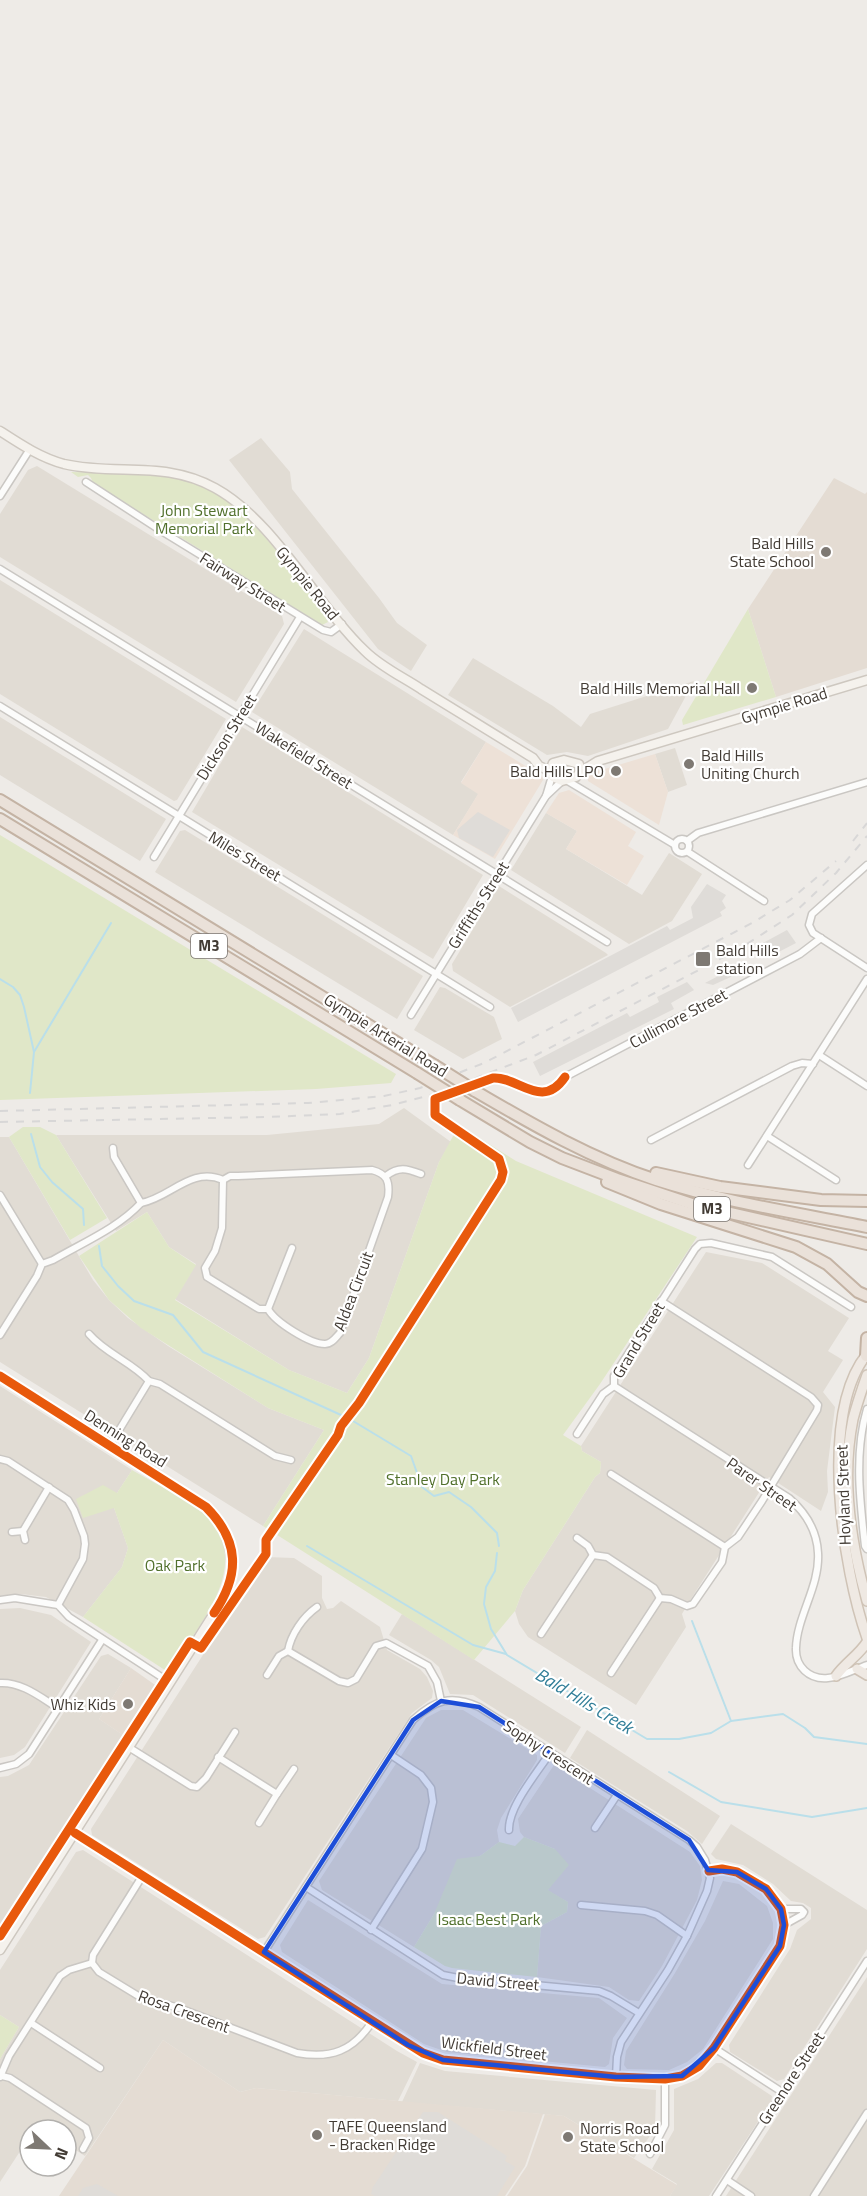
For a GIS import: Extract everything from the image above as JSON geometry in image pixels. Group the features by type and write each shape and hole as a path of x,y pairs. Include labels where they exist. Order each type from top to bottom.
{"highway":[{"name":"Gympie Arterial Road","path":"0,800 539,1129 657,1180 698,1192 867,1227"},
{"name":"Gympie Arterial Road","path":"0,819 460,1100 530,1142 562,1158 694,1205 867,1244"},
{"path":"562,1158 569,1164 642,1197 806,1251 826,1264 867,1298"},
{"path":"621,1166 627,1164 663,1175 720,1187 821,1200 867,1201"},
{"path":"866,1355 867,1338"}],"main road":[{"name":"Gympie Road","path":"0,431 57,462 100,469 153,469 176,472 216,489 257,521 364,650 374,659 533,758 539,766 551,770 564,781 598,761"},
{"name":"Gympie Road","path":"551,770 564,760 598,761 867,680"},
{"path":"576,762 580,766 579,773"},
{"name":"Hoyland Street","path":"866,1355 855,1372 848,1393 841,1443 839,1480 849,1574 867,1640"},
{"name":"Hoyland Street","path":"867,1375 853,1420 849,1467 853,1532 860,1578 867,1601"},
{"name":"Denning Road","path":"0,1376 206,1507 217,1518 227,1535 233,1560 227,1593 169,1682"},
{"path":"836,1676 841,1668 860,1651 867,1640"},
{"path":"857,1669 867,1676"},
{"path":"0,1950 130,1748 169,1682"}],"street":[{"path":"0,496 30,449"},
{"name":"Fairway Street","path":"86,482 95,490 300,617 328,632 342,624"},
{"name":"Wakefield Street","path":"0,569 607,942"},
{"name":"Dickson Street","path":"154,857 300,617"},
{"name":"Miles Street","path":"0,706 490,1007"},
{"name":"Griffiths Street","path":"546,796 551,770"},
{"path":"579,773 586,791"},
{"path":"564,781 586,791 675,845 679,853 688,852 764,901"},
{"name":"Griffiths Street","path":"411,1015 546,796 564,781"},
{"path":"687,841 698,833 867,782"},
{"path":"675,845 681,839 687,841 690,847 688,852"},
{"path":"867,865 816,910 810,918 809,925 813,933 867,968"},
{"name":"Cullimore Street","path":"565,1077 800,954 821,938"},
{"path":"748,1165 867,979"},
{"path":"819,1055 867,1086"},
{"path":"651,1140 792,1066 802,1063 813,1064"},
{"path":"767,1136 836,1180"},
{"path":"113,1148 114,1157 141,1203"},
{"path":"0,1335 37,1276 42,1264 123,1220 141,1203 150,1201 188,1180 215,1176 223,1180 230,1176 372,1170 386,1176 402,1168 422,1174"},
{"name":"Aldea Circuit","path":"223,1180 222,1228 215,1251 205,1269 207,1277 259,1309 268,1309 276,1319 308,1339 325,1344 332,1342 340,1332 388,1197 390,1186 386,1176"},
{"path":"0,1195 42,1264"},
{"name":"Grand Street","path":"577,1434 603,1394 614,1386 614,1376 700,1244 711,1243 772,1257 851,1307"},
{"path":"268,1309 292,1248"},
{"path":"660,1598 671,1599 687,1606 693,1604 722,1562 725,1547 738,1537 814,1416 818,1405 812,1397 661,1301"},
{"path":"89,1334 98,1345 140,1372 149,1381 160,1384 275,1456 291,1460"},
{"path":"110,1445 149,1381"},
{"name":"Parer Street","path":"614,1386 789,1498 800,1509 810,1522 818,1545 816,1575 796,1642 796,1657 803,1670 811,1676 823,1678 867,1665"},
{"path":"867,1409 861,1445 859,1496 867,1550"},
{"path":"0,1459 8,1461 60,1494 71,1504 85,1544 83,1559 58,1605"},
{"path":"611,1474 725,1547"},
{"path":"25,1540 23,1531 49,1487"},
{"path":"859,1496 867,1495"},
{"path":"12,1532 23,1531"},
{"path":"577,1538 588,1546 593,1555"},
{"path":"593,1555 607,1557 654,1588 660,1598"},
{"path":"542,1634 593,1555"},
{"path":"0,1600 15,1598 58,1605 69,1617 102,1640 169,1682"},
{"path":"611,1673 660,1598"},
{"path":"267,1675 279,1656 288,1651 290,1642 306,1615 317,1607"},
{"path":"0,1768 16,1764 29,1754 102,1640"},
{"path":"264,1952 413,1720 429,1706 441,1701 437,1682 428,1666 386,1643 376,1646 356,1678 348,1683 339,1681 288,1651"},
{"path":"0,1683 27,1688 58,1708"},
{"name":"Sophy Crescent","path":"441,1701 467,1701 479,1707 689,1840 703,1856 709,1871"},
{"path":"130,1748 191,1786 197,1787 206,1778 235,1732"},
{"path":"508,1830 508,1821 514,1809 550,1753"},
{"path":"371,1930 422,1849 433,1802 431,1788 422,1775 391,1755"},
{"path":"218,1757 277,1794"},
{"path":"258,1823 294,1769"},
{"path":"595,1828 616,1795"},
{"name":"Wickfield Street","path":"75,1833 423,2053 444,2060 616,2077 665,2079 682,2076 699,2066 714,2049 780,1946 784,1925 782,1909 766,1890 737,1872 722,1869 709,1871"},
{"path":"616,2077 617,2057 621,2042 668,1970 687,1936 707,1891 709,1871"},
{"path":"83,2149 89,2138 86,2128 10,2078 1,2076 9,2055 60,1976 81,1965 92,1963 93,1955 143,1875"},
{"name":"David Street","path":"306,1887 438,1973 448,1976 599,1991 639,2013"},
{"path":"581,1905 645,1911 657,1915 687,1936"},
{"name":"Wickfield Street","path":"782,1909 801,1909 804,1912 784,1925"},
{"name":"Greenore Street","path":"717,2196 867,1961"},
{"name":"Rosa Crescent","path":"92,1963 99,1972 150,2002 179,2008 297,2053 309,2055 335,2053 358,2041 372,2022"},
{"path":"31,2023 100,2068"},
{"path":"714,2049 782,2092"},
{"path":"650,2154 665,2125 665,2079"},
{"path":"814,2196 867,2112"},
{"path":"727,2180 751,2196"}],"highlighted area":[{"path":"441,1701 479,1707 689,1840 708,1870 737,1872 766,1889 781,1909 784,1925 780,1946 714,2048 682,2076 616,2077 443,2060 408,2045 264,1952 413,1720"}],"shaded area":[{"path":"261,438 290,472 292,489 397,623 427,645 411,671 378,649 229,460"},
{"path":"37,466 282,616 284,624 236,702 0,557 0,514 28,470"},
{"name":"Bald Hills State School","path":"834,478 865,494 867,492 867,668 776,697 748,609"},
{"path":"0,580 226,719 177,800 174,801 0,694"},
{"path":"304,629 486,742 461,782 479,793 453,835 252,712"},
{"path":"473,658 553,706 581,727 590,714 694,681 668,729 588,756 567,752 547,755 448,695"},
{"path":"0,717 166,819 140,861 0,775"},
{"path":"242,727 483,875 433,959 192,812"},
{"path":"486,742 542,776 543,780 495,859 453,835 478,794 461,783"},
{"path":"675,748 687,785 668,792 655,754"},
{"path":"655,754 668,792 659,825 588,781 588,774"},
{"path":"569,790 636,832 628,846 644,856 627,885 566,849 577,831 546,813 559,793"},
{"path":"478,812 510,830 493,857 459,838 457,830"},
{"path":"546,813 577,831 566,849 642,895 669,853 702,874 672,921 629,944 511,870"},
{"path":"185,830 423,976 397,1019 155,872 180,831"},
{"path":"707,884 726,895 722,901 726,908 720,912 722,916 518,1022 511,1008 667,926 670,930 693,918 691,907"},
{"path":"499,886 608,955 510,1007 453,971 452,964"},
{"path":"787,930 796,943 769,957 763,943"},
{"path":"739,965 745,968 744,971 713,985 705,983"},
{"path":"687,982 694,990 671,1003 674,1009 540,1076 533,1062 627,1013 630,1017 659,1002 657,997"},
{"path":"440,987 494,1017 502,1039 463,1059 414,1030"},
{"path":"404,1108 451,1142 439,1162 369,1358 347,1393 289,1370 175,1299 196,1264 169,1247 147,1212 116,1231 56,1135 267,1135 379,1124"},
{"path":"0,1137 9,1137 93,1280 128,1318 168,1346 268,1408 324,1430 263,1526 0,1362"},
{"path":"706,1252 762,1263 849,1318 828,1351 843,1360 823,1392 835,1407 827,1471 828,1492 821,1511 769,1477 682,1614 686,1627 636,1705 528,1637 519,1624 515,1611 523,1590 595,1477 600,1473 601,1462 582,1451 581,1446"},
{"path":"0,1386 132,1470 117,1493 114,1508 128,1548 122,1567 83,1617 46,1597 21,1594 0,1596"},
{"path":"266,1557 294,1558 322,1576 322,1598 327,1609 333,1608 341,1601 380,1627 387,1650 420,1669 427,1677 433,1691 432,1698 412,1713 265,1937 258,1939 92,1835 91,1829"},
{"path":"20,1608 51,1615 91,1642 25,1747 14,1755 0,1758 0,1609"},
{"path":"402,1614 581,1727 565,1753 473,1695 450,1694 439,1667 389,1635"},
{"path":"108,1654 131,1668 99,1719 126,1737 0,1932 0,1777 8,1776 29,1765 101,1656"},
{"name":"Whiz Kids","path":"131,1668 158,1687 126,1737 99,1719"},
{"path":"441,1710 463,1710 537,1755 537,1760 501,1818 497,1830 499,1842 480,1856 434,1914 414,1947 322,1890 319,1881 426,1718"},
{"path":"587,1730 720,1816 702,1844 687,1831 570,1758"},
{"path":"554,1765 690,1852 700,1866 702,1880 697,1900 662,1966 639,2001 629,2000 609,1987 537,1977 541,1926 567,1912 568,1902 548,1891 555,1849 524,1837 520,1832 518,1819"},
{"path":"731,1824 867,1910 867,1949 784,2079 777,2081 730,2052 729,2045 790,1949 797,1930 811,1919 811,1908 803,1903 791,1901 773,1884 743,1865 716,1859 711,1854"},
{"path":"83,1850 417,2062 398,2101 256,2088 240,2092 163,2040 85,2156 78,2152 78,2118 18,2118 18,2154 0,2182 0,2059 19,2027 0,2015 0,1970 76,1852"},
{"path":"723,1881 739,1884 767,1906 773,1923 773,1939 703,2049 687,2062 669,2070 627,2069 624,2065 626,2051 705,1921"},
{"path":"308,1900 442,1984 599,1998 627,2018 613,2038 609,2064 605,2067 447,2052 424,2044 282,1952 280,1945"},
{"path":"867,1977 867,2196 726,2196"},
{"name":"TAFE Queensland - Bracken Ridge","path":"163,2040 240,2092 256,2088 543,2114 525,2166 505,2196 59,2196 71,2178 78,2178 78,2168"},
{"path":"420,2063 445,2071 656,2090 655,2129 634,2158 564,2116 402,2102"},
{"path":"716,2063 722,2063 772,2096 771,2102 709,2196 670,2196 677,2184 652,2169 674,2130 674,2089 698,2079"},
{"path":"423,2112 438,2112 507,2156 505,2161 515,2167 497,2196 375,2196 371,2194 373,2187"},
{"name":"Norris Road State School","path":"545,2114 564,2116 677,2185 670,2196 507,2196 527,2166"},
{"path":"97,2184 118,2196 78,2196 83,2188"}],"green space":[{"name":"John Stewart Memorial Park","path":"71,472 163,475 199,484 240,512 259,530 322,610 328,622 322,625 93,483 88,475 78,477"},
{"path":"748,609 776,697 683,725 682,720"},
{"path":"0,835 396,1074 391,1083 316,1089 0,1100"},
{"name":"Stanley Day Park","path":"459,1125 516,1161 697,1237 600,1384 563,1435 581,1446 582,1451 601,1462 600,1473 595,1477 523,1590 515,1611 474,1660 263,1526 324,1430 268,1408 141,1328 109,1300 79,1256 147,1212 169,1247 196,1265 175,1300 289,1370 347,1393 369,1358 439,1162"},
{"path":"23,1127 40,1127 56,1135 107,1218 70,1240 9,1137"},
{"name":"Oak Park","path":"132,1470 182,1498 207,1517 220,1536 225,1556 223,1576 216,1597 168,1672 83,1617 122,1567 128,1548 114,1508 83,1518 76,1499 103,1485 117,1493"},
{"name":"Isaac Best Park","path":"524,1837 555,1849 569,1865 548,1890 568,1902 567,1912 541,1926 537,1977 452,1968 414,1947 434,1914 457,1859 480,1856 499,1842 515,1846"},
{"path":"0,2015 19,2027 0,2059"}],"waterway":[{"path":"34,1052 111,923"},
{"name":"Bald Hills Creek","path":"0,979 13,987 20,995 24,1007 34,1052 30,1093"},
{"name":"Bald Hills Creek","path":"31,1134 40,1167 52,1182 83,1209 84,1225"},
{"name":"Bald Hills Creek","path":"99,1246 102,1266 118,1286 134,1301 173,1315 203,1352 341,1415"},
{"name":"Bald Hills Creek","path":"353,1421 411,1456 422,1487 434,1496 449,1492 471,1507 497,1533 499,1546"},
{"path":"307,1546 473,1645 506,1654"},
{"name":"Bald Hills Creek","path":"497,1553 495,1571 486,1587 484,1604 491,1629 507,1655 647,1739 679,1739 711,1733 731,1721 783,1714 805,1728 814,1737 867,1744"},
{"path":"692,1621 731,1721"},
{"path":"669,1772 721,1802 812,1817 867,1808"}],"railway":[{"path":"853,841 867,823"},
{"path":"0,1122 340,1114 392,1105 431,1095 536,1055 739,949 792,915 836,873 867,836"},
{"path":"0,1111 308,1103 384,1096 420,1088 484,1063 752,923 790,900 836,861"}],"cycle path":[{"path":"0,1936 190,1642 201,1648 266,1554 266,1540 338,1435 341,1426 359,1403 501,1180 503,1172 499,1159 435,1115 435,1099 493,1078 539,1092 556,1087 565,1077"},
{"path":"0,1376 206,1507 225,1533 233,1558 228,1585 214,1613"},
{"path":"75,1833 423,2053 443,2060 616,2077 665,2079 682,2076 699,2066 714,2048 780,1946 784,1925 781,1909 766,1889 737,1872 722,1869 709,1871"}],"place":[{"name":"Bald Hills State School","path":"826,552"},
{"name":"Bald Hills Memorial Hall","path":"752,688"},
{"name":"Bald Hills Uniting Church","path":"689,764"},
{"name":"Bald Hills LPO","path":"616,771"},
{"name":"Bald Hills station","path":"703,959"},
{"name":"Whiz Kids","path":"128,1704"},
{"name":"TAFE Queensland - Bracken Ridge","path":"317,2135"},
{"name":"Norris Road State School","path":"568,2137"}]}
